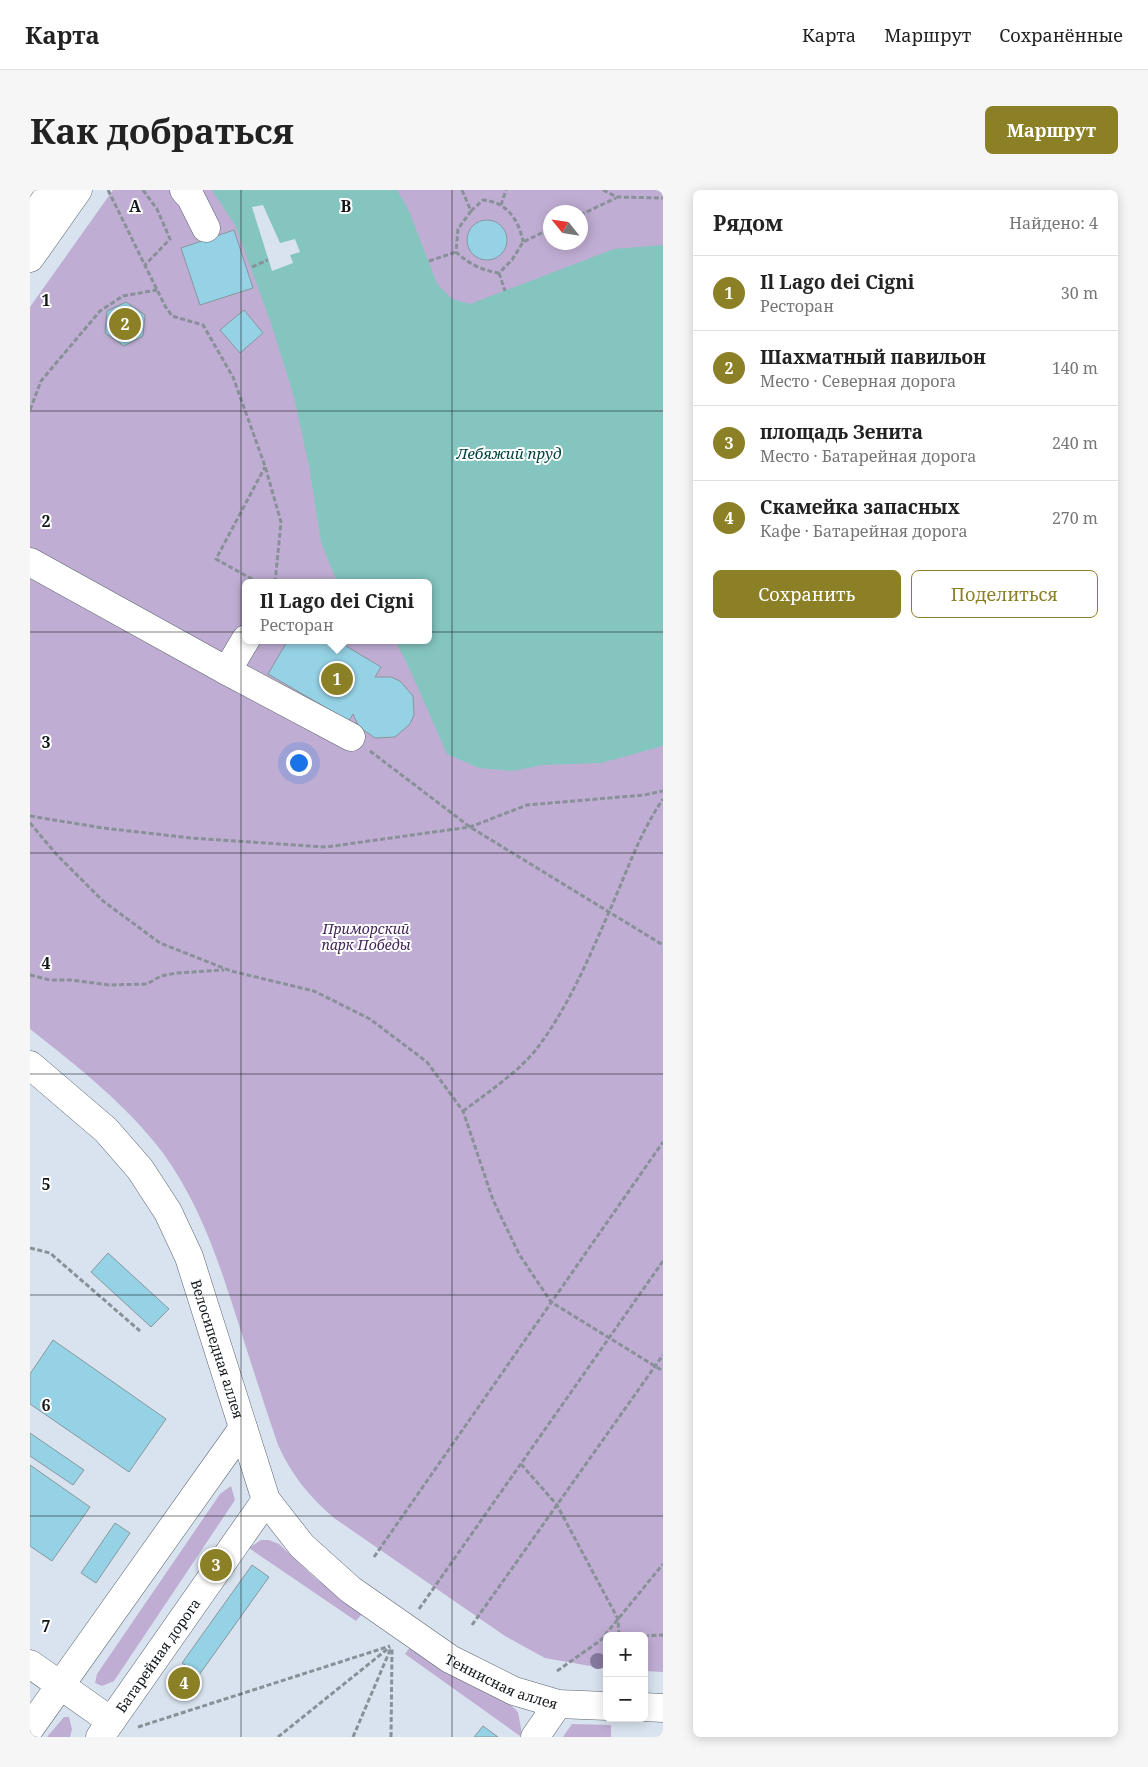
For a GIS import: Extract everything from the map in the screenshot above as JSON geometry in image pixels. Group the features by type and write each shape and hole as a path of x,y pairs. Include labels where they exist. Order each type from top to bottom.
{"street":[{"path":"30,222 52,190"},
{"path":"30,258 78,190"},
{"path":"184,190 191,198 206,228"},
{"path":"30,562 227,671 351,736"},
{"path":"227,671 243,644"},
{"name":"Велосипедная аллея","path":"30,1065 106,1130 140,1169 168,1212 189,1257 266,1500 302,1546 351,1590 404,1629"},
{"path":"30,1728 243,1428"},
{"name":"Батарейная дорога","path":"113,1729 266,1500"},
{"name":"Теннисная аллея","path":"404,1629 450,1658 514,1691 558,1704 603,1706"},
{"path":"30,1664 61,1685 113,1729"},
{"path":"535,1737 558,1704"},
{"path":"648,1707 663,1708"}],"path":[{"path":"108,190 157,290 172,316 203,325 233,378 265,466 282,522 275,579"},
{"path":"143,190 157,209 170,239 145,266"},
{"path":"462,190 471,210"},
{"path":"501,205 506,190"},
{"path":"603,190 617,198"},
{"path":"588,211 617,198 663,198"},
{"path":"456,252 458,229 471,210 483,200 501,205 517,222 523,242"},
{"path":"456,252 466,261 482,270 499,272 512,260 523,242 543,232"},
{"path":"429,261 456,252"},
{"path":"252,267 268,260"},
{"path":"499,272 505,291"},
{"path":"30,410 41,381 100,311 123,296 157,290"},
{"path":"252,579 216,559 265,466"},
{"path":"351,736 470,827 663,945"},
{"path":"30,816 103,828 191,838 326,847 470,827 527,805 644,795 663,791"},
{"path":"463,1111 498,1085 538,1048 567,1001 609,912 631,856 663,799"},
{"path":"30,823 56,855 103,901 160,943 227,970 314,991 370,1019 427,1062 463,1111 493,1200 519,1254 551,1302 663,1371"},
{"path":"30,975 50,980 71,980 109,985 147,984 161,976 176,973 227,970"},
{"path":"374,1557 663,1142"},
{"path":"30,1248 50,1253 140,1331"},
{"path":"353,1737 404,1629 663,1262"},
{"path":"472,1625 663,1355"},
{"path":"521,1464 557,1505 618,1619 619,1632"},
{"path":"557,1671 601,1640 663,1564"},
{"path":"113,1729 404,1629"},
{"path":"278,1737 404,1629"},
{"path":"391,1737 404,1629"},
{"path":"648,1636 663,1635"}],"green space":[{"name":"Приморский парк Победы","path":"113,190 663,190 663,1672 648,1671 648,1632 603,1632 603,1668 545,1658 505,1636 334,1518 316,1501 295,1476 278,1445 216,1256 188,1192 149,1135 117,1102 30,1029 30,307"},
{"path":"231,1486 235,1500 114,1681 102,1686 95,1683 97,1674 220,1494"},
{"path":"261,1540 269,1540 279,1544 315,1578 363,1613 356,1621 249,1548"},
{"path":"410,1647 462,1681 511,1705 518,1712 522,1734 520,1736 405,1654"},
{"path":"64,1717 69,1717 72,1729 70,1737 47,1737"},
{"path":"572,1724 611,1725 611,1737 563,1737"}],"water":[{"name":"Лебяжий пруд","path":"212,190 397,190 409,211 437,284 452,299 470,304 614,249 663,245 663,746 601,763 543,765 512,771 479,768 447,754 397,644 432,644 432,579 337,579 335,577 321,542 309,466 294,397 271,323 235,225"}],"pier":[{"path":"263,205 280,243 295,239 300,252 290,255 293,263 272,271 252,207"}],"building":[{"path":"487,220 501,226 507,240 501,254 487,260 473,254 467,240 473,226"},
{"path":"234,230 253,288 200,305 181,248"},
{"path":"126,302 145,315 143,336 124,346 105,333 107,311"},
{"path":"244,310 263,333 240,353 220,330"},
{"path":"286,644 343,644 381,667 375,677 391,677 400,681 413,696 414,715 410,724 395,737 375,738 359,727 353,714 349,721 268,674"},
{"path":"108,1253 169,1309 151,1327 91,1272"},
{"path":"53,1340 166,1419 129,1472 30,1404 30,1374"},
{"path":"30,1433 84,1470 73,1485 30,1456"},
{"path":"30,1465 90,1507 52,1561 30,1546"},
{"path":"115,1523 130,1533 96,1583 81,1573"},
{"path":"252,1565 269,1577 199,1675 182,1663"},
{"path":"184,1669 198,1679 185,1697 171,1687"},
{"path":"483,1726 498,1737 474,1737"}],"place":[{"name":"Шахматный павильон","path":"125,324"},
{"name":"Il Lago dei Cigni","path":"337,679"},
{"name":"площадь Зенита","path":"216,1565"},
{"name":"Скамейка запасных","path":"184,1683"}]}
